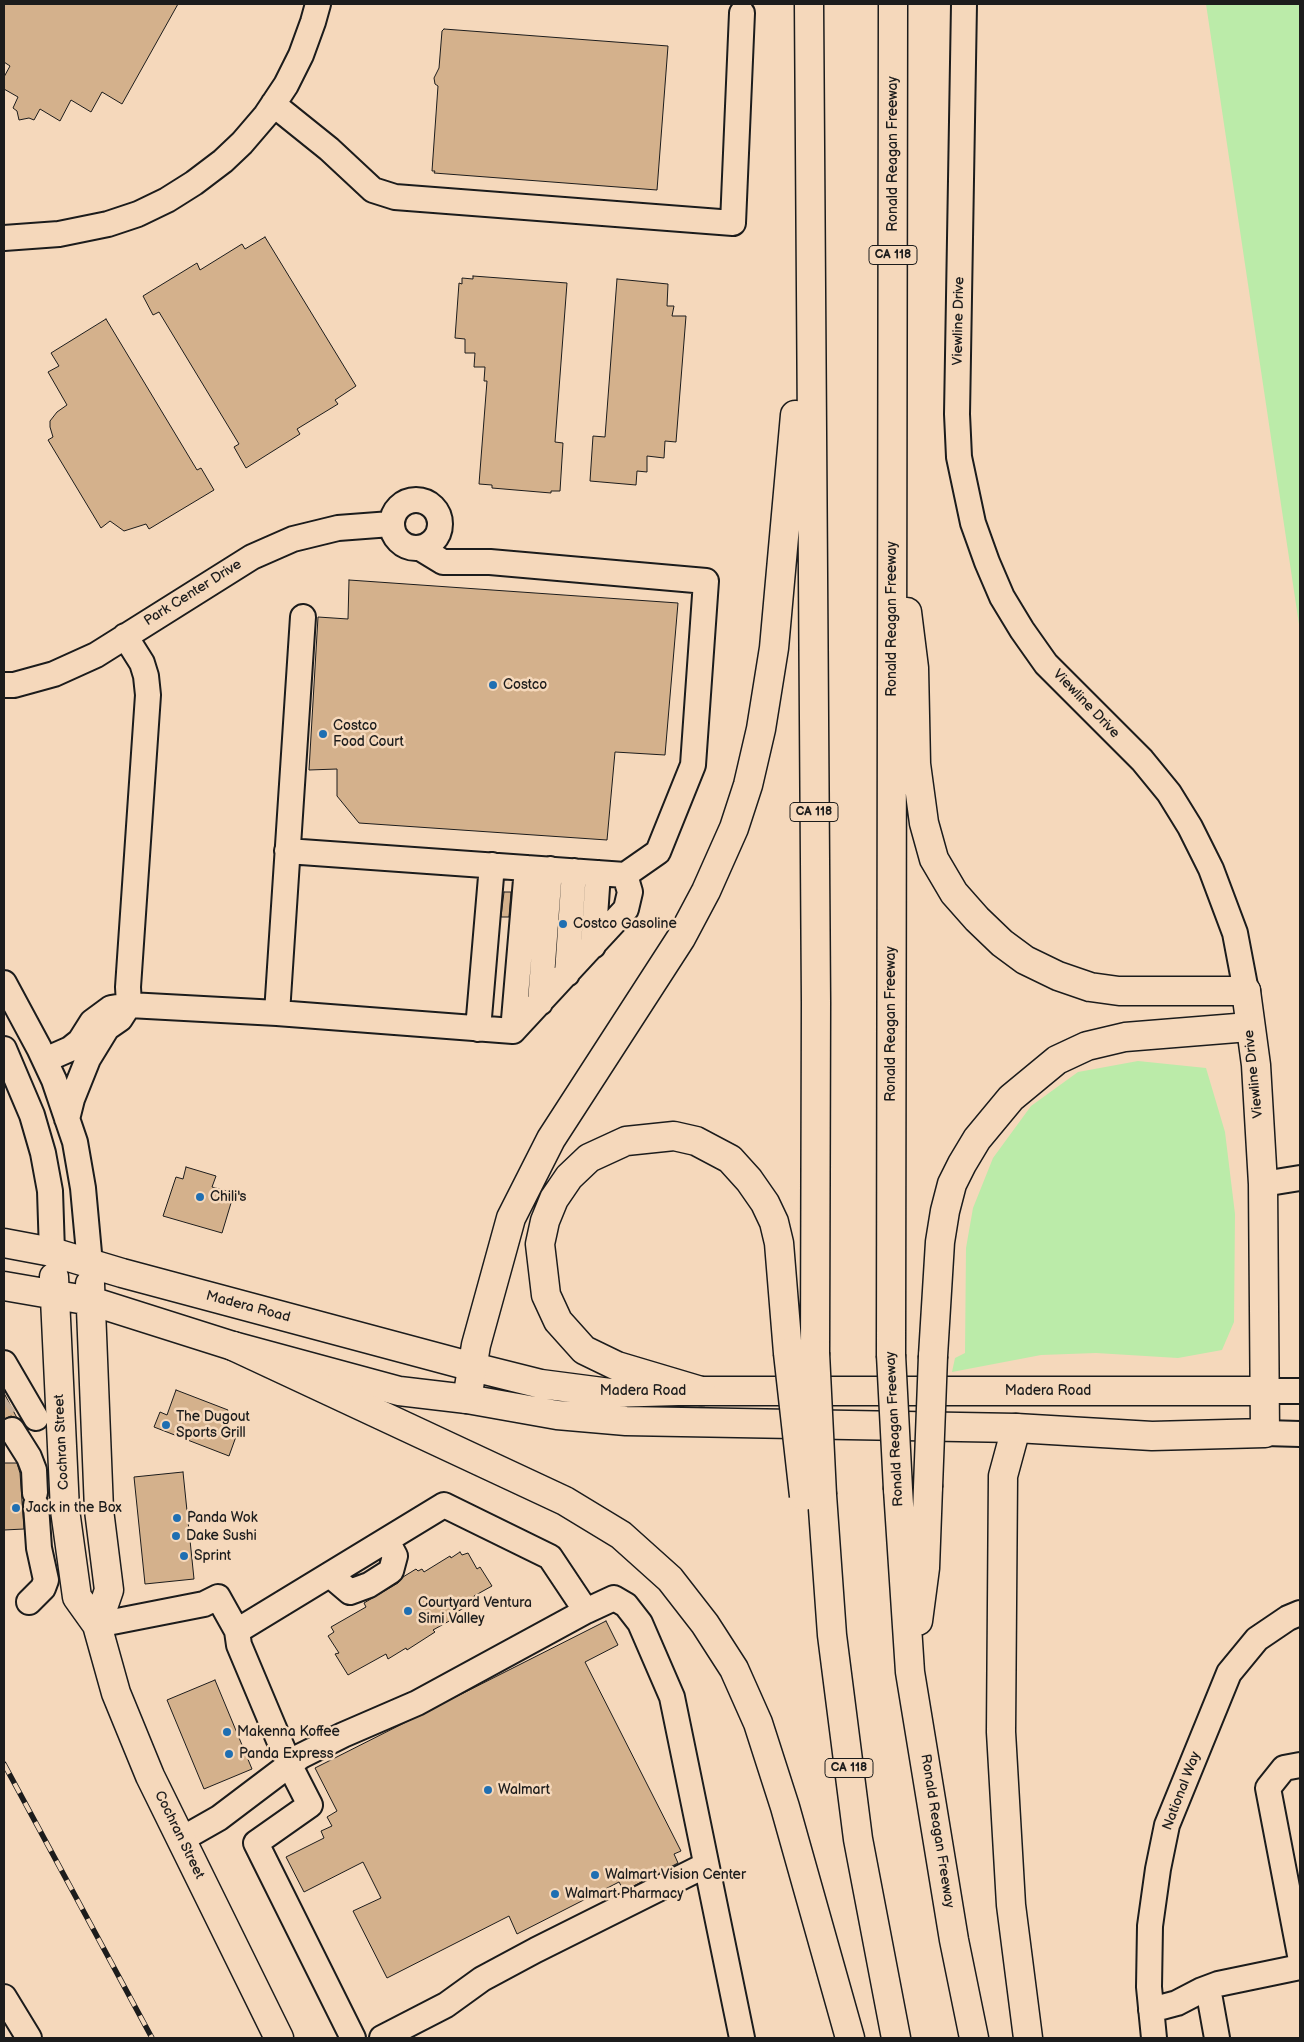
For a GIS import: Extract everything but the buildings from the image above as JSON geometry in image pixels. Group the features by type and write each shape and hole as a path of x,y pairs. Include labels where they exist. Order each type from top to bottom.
{"main road":[{"name":"CA 118","path":"809,4 816,1002 813,1495 815,1602 841,1710 858,1839 896,2038"},
{"name":"Ronald Reagan Freeway","path":"893,4 891,1355 910,1672 954,1940 974,2038"},
{"path":"467,1399 476,1345 511,1218 551,1139 681,938 734,828 748,785 761,729 774,648 810,271"},
{"path":"893,507 914,668 916,764 924,823 934,858 954,893 977,920 1002,943 1025,960 1066,978 1090,986 1119,991 1246,991"},
{"name":"Viewline Drive","path":"1246,991 1249,1027 1256,1065 1263,1184 1265,1433"},
{"path":"910,1672 925,1568 933,1356 940,1242 952,1184 962,1164 977,1139 1011,1098 1057,1060 1087,1046 1125,1037 1249,1027"},
{"path":"701,1391 617,1366 584,1350 558,1321 546,1295 540,1244 545,1221 554,1198 569,1176 589,1158 626,1141 674,1136 696,1141 730,1160 749,1180 765,1203 774,1222 779,1243 788,1353 813,1495"},
{"name":"Madera Road","path":"4,1243 52,1252 90,1264 472,1367 541,1384 610,1393 701,1391 1264,1391"},
{"name":"Cochran Street","path":"52,1252 65,1510 77,1597 97,1625 116,1693 150,1776 280,2038"},
{"path":"90,1264 99,1510 109,1590 97,1625"},
{"name":"Madera Road","path":"4,1286 91,1301 233,1346 399,1392 467,1399 557,1415 626,1421 1016,1428 1152,1436 1265,1433"},
{"path":"233,1346 565,1501 621,1535 670,1579 705,1624 734,1669 758,1723 850,2038"},
{"path":"1016,1428 1003,1476 1001,1732 1011,1905 1028,2038"}],"street":[{"path":"4,238 59,234 108,224 138,214 194,184 223,161 242,142 273,104 286,85 301,56 318,4"},
{"name":"Viewline Drive","path":"964,4 957,414 960,458 973,523 1002,597 1027,637 1052,670 1142,760 1169,793 1190,827 1211,869 1235,934 1246,991"},
{"path":"273,104 329,149 373,190 395,197 733,223 742,13"},
{"path":"423,500 430,504 439,516 439,533 428,546 420,548 412,549 403,546 392,533 391,524 395,510 408,501 423,500"},
{"name":"Park Center Drive","path":"4,685 14,685 54,674 96,655 252,556 293,539 338,528 391,524"},
{"path":"287,851 625,874 658,852 693,765 706,580 490,562 443,562 420,548"},
{"path":"277,1013 302,617"},
{"path":"67,1119 72,1098 88,1059 107,1028 120,1019 129,1004 128,987 148,695 146,676 142,663 125,636"},
{"path":"545,869 587,951"},
{"path":"545,869 561,979"},
{"path":"509,1023 545,869"},
{"path":"509,1023 545,869"},
{"path":"509,1023 545,869"},
{"path":"45,1060 70,1049 80,1041 92,1022 112,1008 129,1004 277,1013 509,1023 561,979 626,910 630,892 625,874"},
{"path":"4,983 45,1060 67,1119 80,1170 90,1264"},
{"path":"4,1049 32,1115 43,1153 50,1192 52,1252"},
{"path":"1263,1184 1300,1178"},
{"path":"6,1370 15,1397 36,1418"},
{"name":"Madera Road","path":"1264,1391 1300,1391"},
{"path":"12,1430 29,1457 34,1470 39,1548 46,1580 43,1588 29,1602"},
{"name":"Madera Road","path":"1265,1433 1300,1434"},
{"path":"237,1631 444,1505 550,1557 586,1611"},
{"path":"97,1625 204,1604 218,1597 237,1631 239,1645 289,1764 310,1805 256,1843 353,2038"},
{"path":"182,1839 219,1818 289,1764 343,1735 417,1703 586,1611 614,1598 626,1605 640,1623 672,1697 742,2038"},
{"name":"National Way","path":"1154,2038 1148,1987 1150,1926 1158,1869 1167,1825 1229,1672 1257,1639 1288,1618 1300,1613"},
{"path":"1300,1765 1284,1768 1268,1788 1300,1955"},
{"path":"382,2038 446,2005 482,1979 536,1950 706,1865"},
{"path":"1151,2010 1177,2003 1218,1984 1300,1967"},
{"path":"1208,1988 1217,2038"},
{"path":"4,1997 29,2038"}],"green space":[{"path":"1206,4 1300,4 1300,631"},
{"path":"1138,1061 1206,1068 1225,1132 1235,1214 1234,1322 1222,1350 1178,1358 1096,1353 1041,1355 952,1372 955,1358 965,1353 966,1248 973,1208 993,1158 1031,1106 1078,1072"}],"tunnel":[{"path":"4,1404 8,1401"}],"railway":[{"path":"4,1764 152,2038"}],"place":[{"name":"Costco","path":"493,685"},
{"name":"Costco Food Court","path":"323,734"},
{"name":"Costco Gasoline","path":"563,924"},
{"name":"Chili's","path":"200,1197"},
{"name":"The Dugout Sports Grill","path":"166,1425"},
{"name":"Jack in the Box","path":"16,1508"},
{"name":"Panda Wok","path":"177,1518"},
{"name":"Dake Sushi","path":"176,1536"},
{"name":"Sprint","path":"184,1556"},
{"name":"Courtyard Ventura Simi Valley","path":"408,1611"},
{"name":"Makenna Koffee","path":"227,1732"},
{"name":"Panda Express","path":"229,1754"},
{"name":"Walmart","path":"488,1790"},
{"name":"Walmart Vision Center","path":"595,1875"},
{"name":"Walmart Pharmacy","path":"555,1894"}]}
